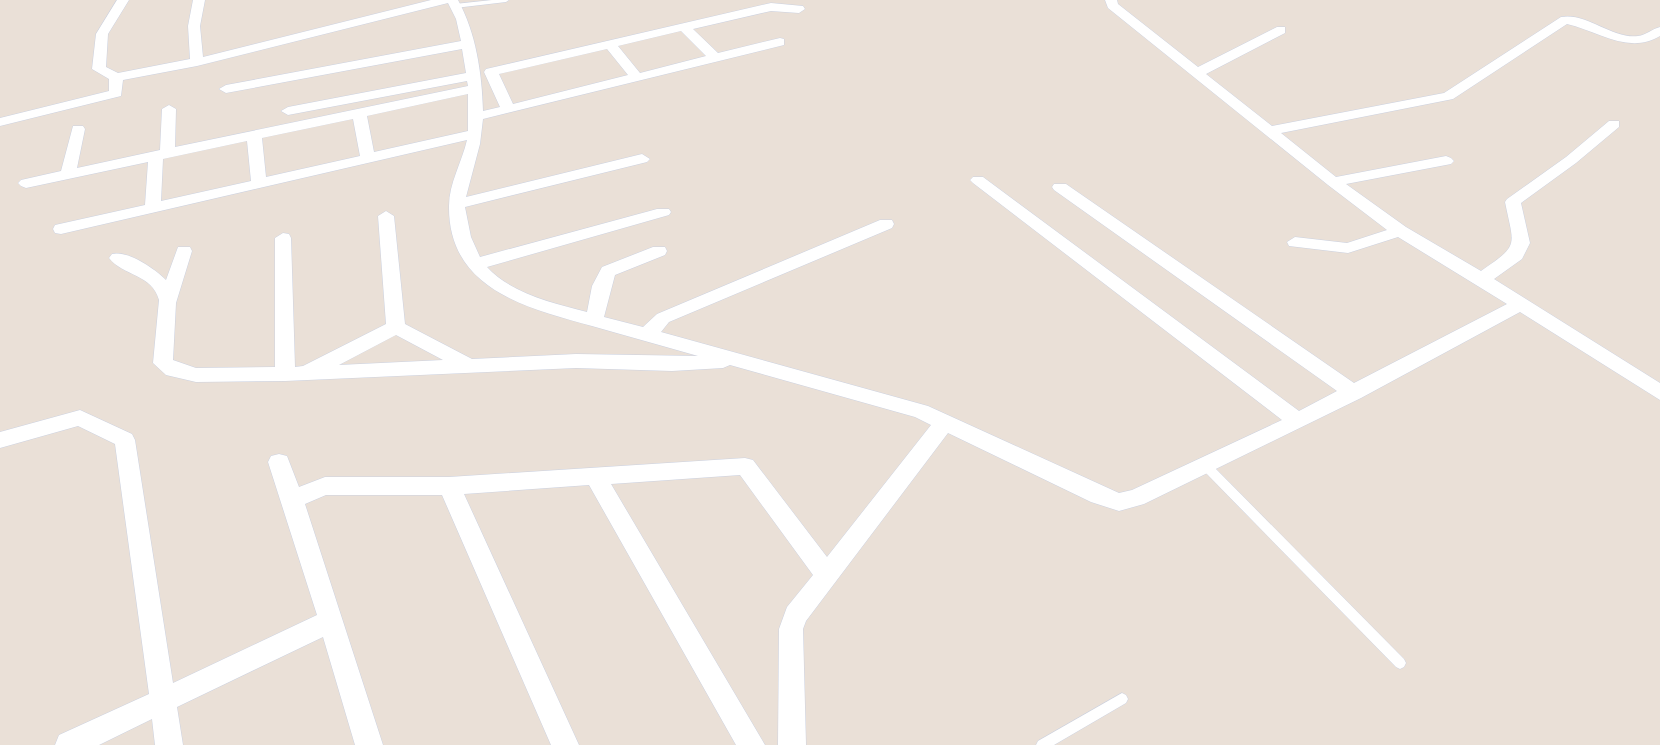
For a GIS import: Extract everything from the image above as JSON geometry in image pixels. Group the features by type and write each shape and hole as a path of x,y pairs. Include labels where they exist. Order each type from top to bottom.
{"street":[{"path":"123,0 102,34 99,57 99,69 116,77 197,62 450,2 462,19 468,44 476,117 470,161 458,195 459,228 484,274 511,293 536,304 921,411 1098,496 1119,502 1136,498 1298,421 1521,304"},
{"path":"197,62 194,26 199,0"},
{"path":"1111,0 1112,5 1199,72 1269,131 1400,231 1482,279 1660,393"},
{"path":"508,109 491,72 771,7 799,9"},
{"path":"1269,131 1448,96 1565,20 1578,22 1632,42 1642,42 1658,50"},
{"path":"684,27 716,59"},
{"path":"1199,72 1281,30"},
{"path":"1642,42 1660,31"},
{"path":"476,117 780,42"},
{"path":"226,89 468,44"},
{"path":"610,45 637,78"},
{"path":"0,122 116,93 116,77"},
{"path":"288,111 473,82"},
{"path":"26,183 359,113 473,82"},
{"path":"153,208 169,109"},
{"path":"359,113 368,159"},
{"path":"1482,279 1516,255 1522,243 1513,202 1571,160 1614,124"},
{"path":"68,174 78,129"},
{"path":"61,230 474,134"},
{"path":"254,135 259,184"},
{"path":"458,204 642,159"},
{"path":"1333,182 1446,161"},
{"path":"978,180 1298,421"},
{"path":"1060,187 1354,393"},
{"path":"477,264 663,213"},
{"path":"386,216 396,327"},
{"path":"651,336 652,326 663,318 886,224"},
{"path":"1295,242 1348,248 1400,231"},
{"path":"283,237 285,374"},
{"path":"168,302 184,251"},
{"path":"594,320 600,303 601,286 608,271 658,251"},
{"path":"118,258 161,282 168,296 162,349 163,363 167,367 196,375 285,374 576,361 672,364 737,360"},
{"path":"396,327 468,365"},
{"path":"305,373 396,327"},
{"path":"0,440 80,418 125,440 169,745"},
{"path":"792,745 791,629 796,615 945,422"},
{"path":"279,462 293,499 369,745"},
{"path":"293,499 325,486 449,486 745,466 826,574"},
{"path":"595,476 750,745"},
{"path":"449,486 565,745"},
{"path":"69,745 331,621"}],"lane":[{"path":"450,2 506,0"},
{"path":"1206,466 1400,663"},
{"path":"1042,745 1122,699"}]}
